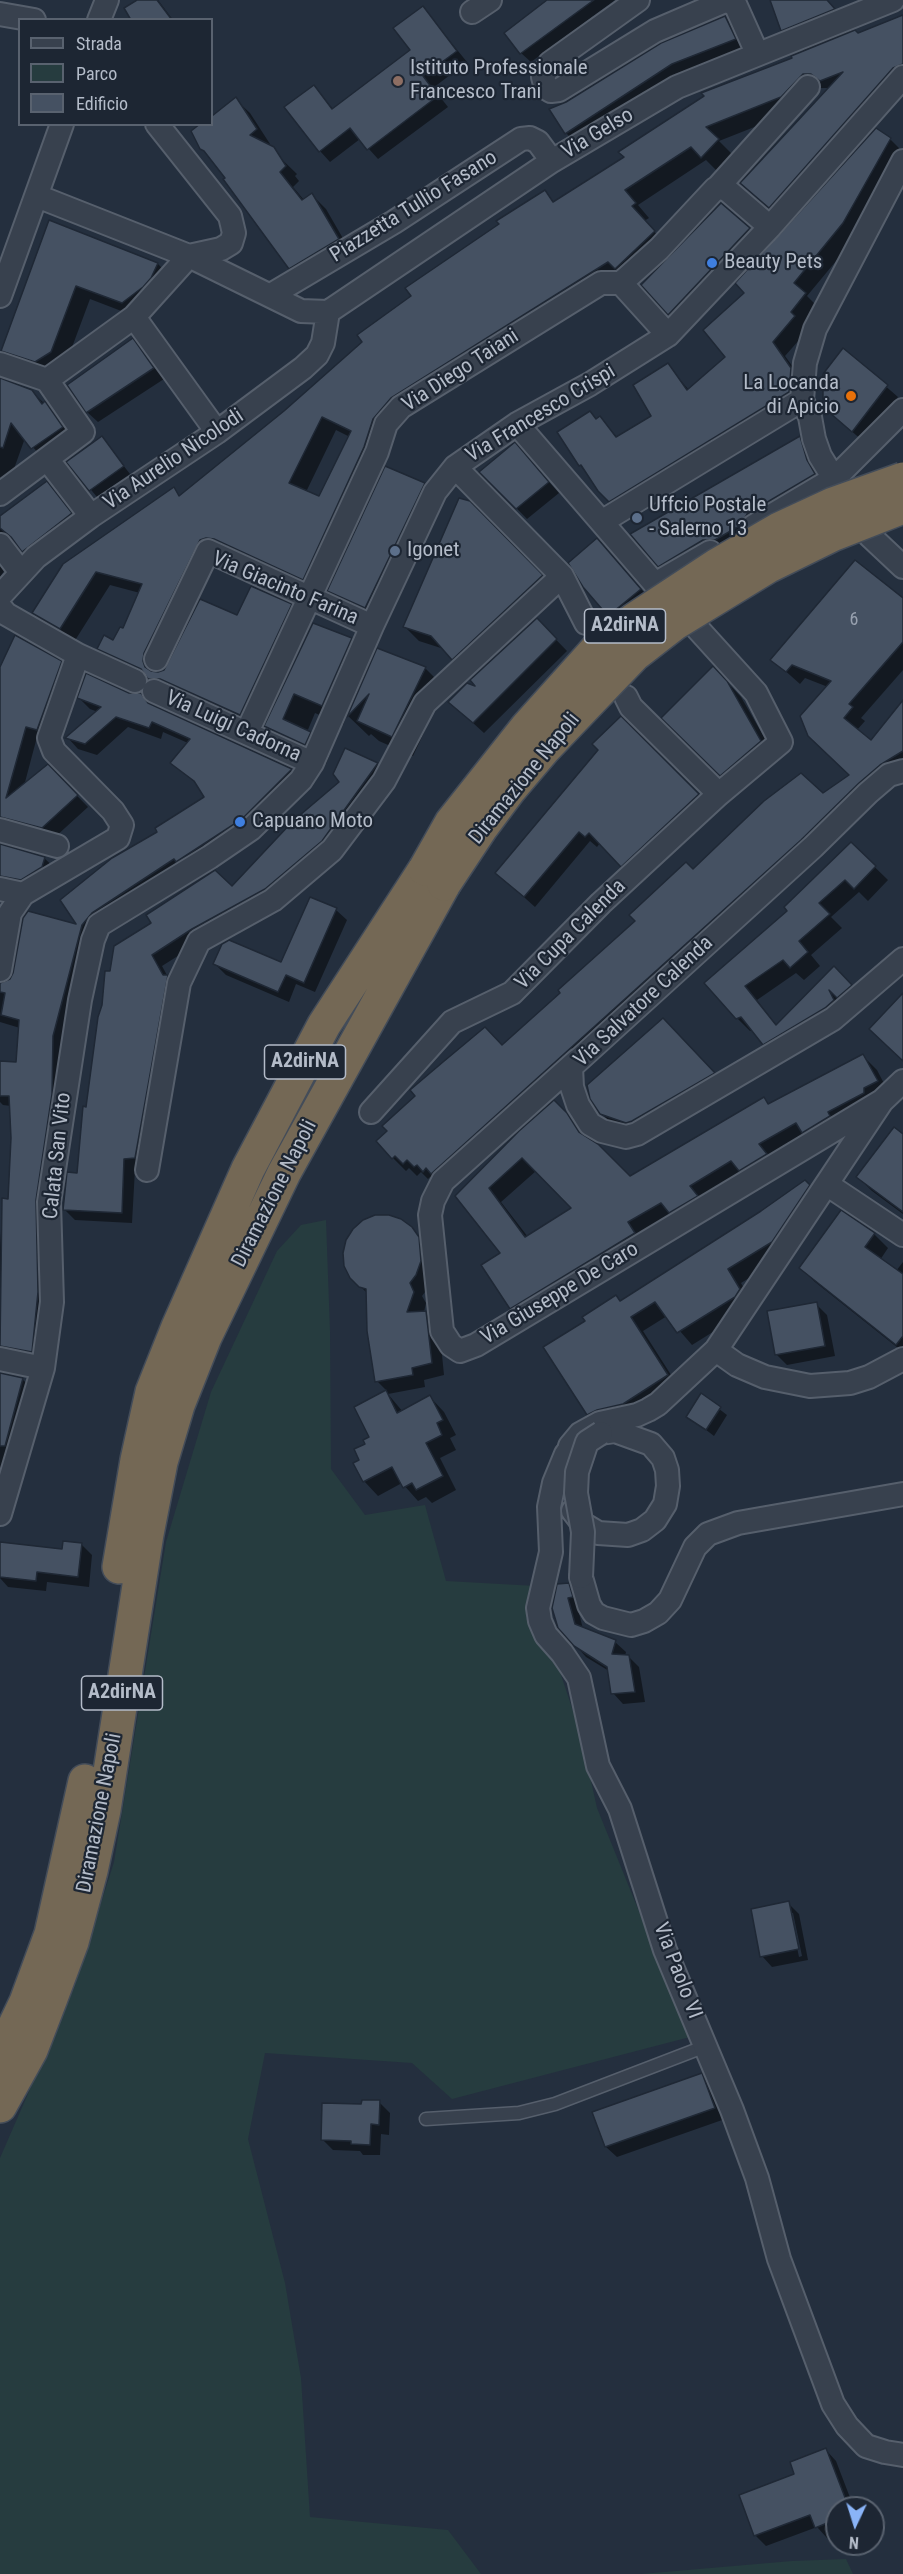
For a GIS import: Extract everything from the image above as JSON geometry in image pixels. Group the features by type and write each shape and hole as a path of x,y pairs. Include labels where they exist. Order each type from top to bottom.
{"highway":[{"name":"Diramazione Napoli","path":"434,876 451,823 491,771 577,672 612,637 675,591 779,529 834,504 903,479"},
{"name":"Diramazione Napoli","path":"0,2106 31,2049 72,1942 91,1871 104,1810 147,1534 161,1462 178,1405 205,1337 248,1169 324,1026 434,876 481,828 544,749 634,655 674,624 769,566 832,535 903,507"},
{"name":"Diramazione Napoli","path":"0,2056 26,2002 51,1934 81,1807 111,1627 124,1531 152,1392 220,1272"}],"street":[{"path":"100,18 107,0"},
{"path":"638,0 550,63 543,77 546,88 551,91 558,90 655,31 725,1 735,4 757,53"},
{"name":"Via Gelso","path":"328,312 552,161 676,87 893,0"},
{"path":"0,14 23,18"},
{"name":"Via Francesco Crispi","path":"210,857 251,829 273,809 301,780 312,763 372,626 435,492 455,467 517,424 590,384 668,335 770,227 903,77"},
{"path":"668,335 621,283 659,249 808,87"},
{"path":"0,296 38,196 61,126"},
{"path":"47,380 134,317 189,256 221,249 231,243 234,233 230,216 159,126"},
{"name":"Piazzetta Tullio Fasano","path":"271,295 394,222 521,139 530,138 538,142 552,161"},
{"path":"838,485 820,456 810,417 802,400 805,363 815,329 903,161"},
{"path":"718,187 727,190 770,227"},
{"path":"38,196 189,256 302,311 328,312"},
{"name":"Via Diego Taiani","path":"247,732 377,452 386,424 401,407 601,283 621,283"},
{"name":"Via Aurelio Nicolodi","path":"0,596 36,557 91,516 217,432 316,356 323,343 328,312"},
{"path":"134,317 217,432"},
{"path":"0,364 47,380 83,432 0,494"},
{"path":"603,521 802,400"},
{"path":"517,424 656,584 838,485 903,410"},
{"path":"47,459 91,516"},
{"path":"455,467 562,576 586,624"},
{"path":"870,536 903,567"},
{"path":"0,545 20,572"},
{"name":"Via Giacinto Farina","path":"156,659 208,551 372,626"},
{"path":"147,1170 179,983 199,941 273,900 332,850 384,781 425,703 562,576"},
{"name":"Via Luigi Cadorna","path":"0,607 6,614 78,655 312,763"},
{"name":"Via Cupa Calenda","path":"371,1112 452,1022 512,993 601,903 719,794 781,742 756,693 697,628"},
{"path":"0,970 10,913 23,894 118,838 122,825 54,751 50,738 78,655"},
{"path":"626,698 631,707 719,794"},
{"name":"Via Salvatore Calenda","path":"903,771 889,775 868,793 813,847 571,1067 574,1097 590,1124 602,1131 626,1137 649,1128 833,1019 903,959"},
{"path":"0,820 51,839 0,830"},
{"name":"Calata San Vito","path":"0,1514 43,1368 52,1302 49,1202 78,1011 93,940 99,926 210,857"},
{"path":"0,889 23,894"},
{"name":"Via Giuseppe De Caro","path":"582,1057 443,1181 433,1201 430,1215 442,1331 451,1346 460,1351 476,1345 882,1101"},
{"path":"903,1081 882,1101 716,1350 658,1404 637,1415 589,1428 573,1440 566,1454 564,1475 569,1502 583,1524 598,1533 628,1535 642,1530 655,1520 665,1504 668,1486 667,1470 663,1458 651,1444 615,1431 601,1433 586,1442 580,1456 577,1482 583,1532 581,1576 589,1605 594,1613 603,1618 631,1625 658,1613 669,1600 695,1547 708,1534 738,1523 903,1494"},
{"path":"828,1185 903,1235"},
{"path":"716,1350 737,1365 765,1377 810,1386 850,1383 868,1377 903,1359"},
{"path":"0,1359 43,1368"},
{"name":"Via Paolo VI","path":"566,1454 554,1483 549,1507 551,1552 538,1608 540,1621 546,1635 579,1678 598,1766 620,1809 665,1950 706,2046 757,2178 779,2259 833,2404 847,2426 866,2446 903,2455"}],"lane":[{"path":"426,2119 519,2113 555,2104 706,2046"}],"green space":[{"path":"326,1220 331,1469 365,1515 425,1505 446,1581 536,1586 526,1617 557,1663 580,1732 597,1808 690,2037 452,2099 412,2063 265,2053 248,2139 285,2283 301,2378 310,2517 448,2530 481,2574 0,2574 0,2158 74,1988 114,1862 166,1542 211,1392 277,1251 301,1225"},
{"path":"846,2559 853,2574 641,2574 792,2561"}],"building":[{"path":"137,0 157,0 170,18 130,18 124,8"},
{"path":"547,0 594,0 520,54 504,33"},
{"path":"770,0 827,0 835,9 781,31"},
{"name":"Istituto Professionale Francesco Trani","path":"423,6 457,51 423,76 438,96 367,150 350,128 319,152 284,107 314,85 332,109 410,50 393,28"},
{"path":"903,15 903,64 893,68 769,208 740,183 843,72 820,81 811,74 803,74 781,97 706,127 719,139 701,158 691,147 625,190 636,203 632,206 655,231 615,269 608,262 391,398 373,419 364,447 303,580 214,539 200,540 144,653 143,661 145,667 151,671 164,670 200,599 237,615 251,586 292,604 240,715 160,679 148,679 141,669 97,649 104,635 113,640 120,627 123,628 142,584 96,572 60,629 32,613 63,564 174,487 179,496 284,411 362,342 357,335 411,296 405,288 499,224 496,221 545,190 553,202 624,157 618,152 704,96 701,93 792,58 791,56 855,30 858,33","holes":["322,417 351,431 319,496 289,483"]},
{"path":"725,16 736,39 672,64 565,134 549,109 566,102 661,43"},
{"path":"236,97 257,129 250,135 274,147 286,166 280,172 302,200 312,193 339,239 289,269 223,179 225,178 200,149 191,131 197,126 213,126 213,115"},
{"path":"876,128 891,138 843,223 794,283 806,293 791,312 795,316 773,342 791,368 789,392 609,502 598,491 581,465 579,466 557,432 590,411 596,419 600,416 616,437 651,416 633,385 668,363 687,390 725,357 703,330 744,293 735,283"},
{"path":"721,203 750,228 668,315 641,285"},
{"path":"49,220 158,263 151,278 143,287 122,303 76,286 51,352 35,362 1,351"},
{"path":"133,338 154,368 86,413 67,385"},
{"name":"La Locanda di Apicio","path":"843,348 888,385 852,432 823,407 823,374"},
{"path":"0,378 32,390 42,404 45,401 63,427 31,449 11,423 3,448 0,447"},
{"path":"102,436 124,466 89,491 66,462"},
{"path":"800,436 807,460 815,474 747,514 741,525 715,540 703,540 658,567 630,534"},
{"path":"515,442 549,482 516,509 479,472"},
{"path":"385,466 425,483 365,608 327,591"},
{"path":"47,481 72,513 22,552 11,537 0,528 0,516"},
{"path":"459,498 470,501 543,575 452,660 431,636 403,627"},
{"path":"597,538 641,589 608,616 583,587 568,563"},
{"path":"855,560 903,598 903,642 849,704 853,707 844,718 871,740 903,700 903,751 880,765 859,783 801,840 431,1174 426,1168 423,1172 417,1165 414,1167 407,1160 403,1164 395,1156 392,1159 376,1141 387,1131 382,1126 415,1096 410,1090 443,1062 485,1027 502,1045 560,993 558,990 635,921 629,915 686,862 693,869 764,801 801,773 823,793 849,775 808,736 800,716 831,681 792,665 786,672 770,660"},
{"path":"537,618 557,639 473,723 448,702 467,683 475,686 470,680"},
{"path":"313,623 352,638 322,706 294,694 283,719 311,732 305,745 264,726"},
{"path":"15,635 62,661 37,730 26,727 6,798 48,764 78,795 42,828 0,817 0,667"},
{"path":"377,648 426,667 392,737 357,721 369,694 347,717"},
{"path":"713,666 727,681 761,741 720,776 661,718"},
{"path":"86,673 129,693 141,693 148,703 292,769 242,819 176,862 174,859 92,913 82,925 53,1036 52,1094 36,1200 38,1292 32,1352 0,1346 2,1198 8,1199 11,1138 9,1096 0,1096 0,1061 16,1062 19,1020 1,1015 5,993 0,992 0,983 10,979 13,973 23,918 28,911 76,924 60,900 112,858 157,832 155,828 204,797 194,781 170,763 190,739 152,722 149,728 116,717 85,744 65,738 101,707 77,698"},
{"path":"621,716 699,794 621,867 589,833 585,837 579,832 524,897 495,873 598,750 592,744"},
{"path":"345,748 378,763 322,841 265,889 192,929 152,955 163,975 168,975 135,1158 124,1159 122,1213 63,1210 67,1172 77,1173 83,1106 86,1107 105,971 110,971 114,946 151,923 146,915 215,870 232,886 293,821 339,782 333,774"},
{"path":"851,842 876,866 854,889 845,880 819,903 830,914 799,941 808,952 790,968 783,960 745,986 776,1025 834,966 852,985 837,998 829,990 834,1000 825,1008 763,1045 741,1017 736,1019 704,983 787,911 784,907"},
{"path":"0,844 45,857 42,867 21,880 0,876"},
{"path":"310,897 337,908 304,983 286,975 278,992 213,964 222,944 229,940 281,962"},
{"path":"903,993 903,1061 869,1029"},
{"path":"663,1018 715,1073 632,1121 626,1123 600,1114 590,1099 587,1085"},
{"path":"863,1054 878,1081 864,1088 864,1093 828,1112 830,1116 802,1133 796,1123 759,1144 767,1154 739,1171 731,1161 690,1186 698,1196 669,1213 661,1203 628,1222 635,1233 510,1309 481,1265 500,1253 455,1196 519,1131 554,1100 567,1113 579,1132 598,1144 630,1176 764,1097 768,1104","holes":["522,1158 571,1208 525,1237 489,1188"]},
{"path":"894,1127 903,1134 903,1212 856,1177"},
{"path":"805,1180 810,1185 772,1242 728,1269 740,1289 735,1297 677,1333 655,1302 631,1317 668,1375 623,1404 597,1410 587,1415 543,1347 585,1321 582,1317 616,1295 620,1301 761,1211"},
{"path":"841,1210 875,1233 865,1247 903,1274 903,1336 896,1345 799,1268"},
{"path":"375,1215 389,1215 401,1219 412,1227 419,1237 421,1261 410,1283 414,1292 407,1312 426,1311 432,1363 412,1368 413,1375 375,1382 367,1331 366,1289 359,1287 350,1278 344,1266 343,1253 346,1240 353,1229 363,1220"},
{"path":"817,1302 825,1346 775,1355 767,1311"},
{"path":"0,1373 23,1378 5,1446 0,1446"},
{"path":"386,1390 397,1413 430,1395 443,1420 437,1423 442,1435 426,1443 443,1476 416,1490 412,1483 403,1488 392,1467 363,1482 353,1463 359,1460 354,1449 365,1444 363,1440 369,1437 354,1407"},
{"path":"701,1393 721,1407 706,1430 686,1417"},
{"path":"63,1541 82,1543 78,1577 37,1572 36,1581 0,1577 0,1542 62,1549"},
{"path":"569,1583 573,1597 568,1598 575,1624 616,1640 612,1654 629,1655 635,1692 611,1694 607,1667 574,1646 558,1628 552,1608 557,1584"},
{"path":"789,1901 799,1949 760,1957 751,1909"},
{"path":"702,2073 715,2108 605,2147 592,2112"},
{"path":"362,2100 380,2100 379,2125 371,2124 370,2145 351,2144 351,2141 321,2140 322,2103 361,2104"},
{"path":"826,2448 844,2496 825,2496 825,2524 815,2528 810,2515 754,2536 739,2495 794,2474 790,2462"}],"place":[{"name":"Istituto Professionale Francesco Trani","path":"398,81"},
{"name":"Beauty Pets","path":"712,263"},
{"name":"La Locanda di Apicio","path":"851,396"},
{"name":"Uffcio Postale - Salerno 13","path":"637,518"},
{"name":"Igonet","path":"395,551"},
{"name":"Capuano Moto","path":"240,822"}]}
